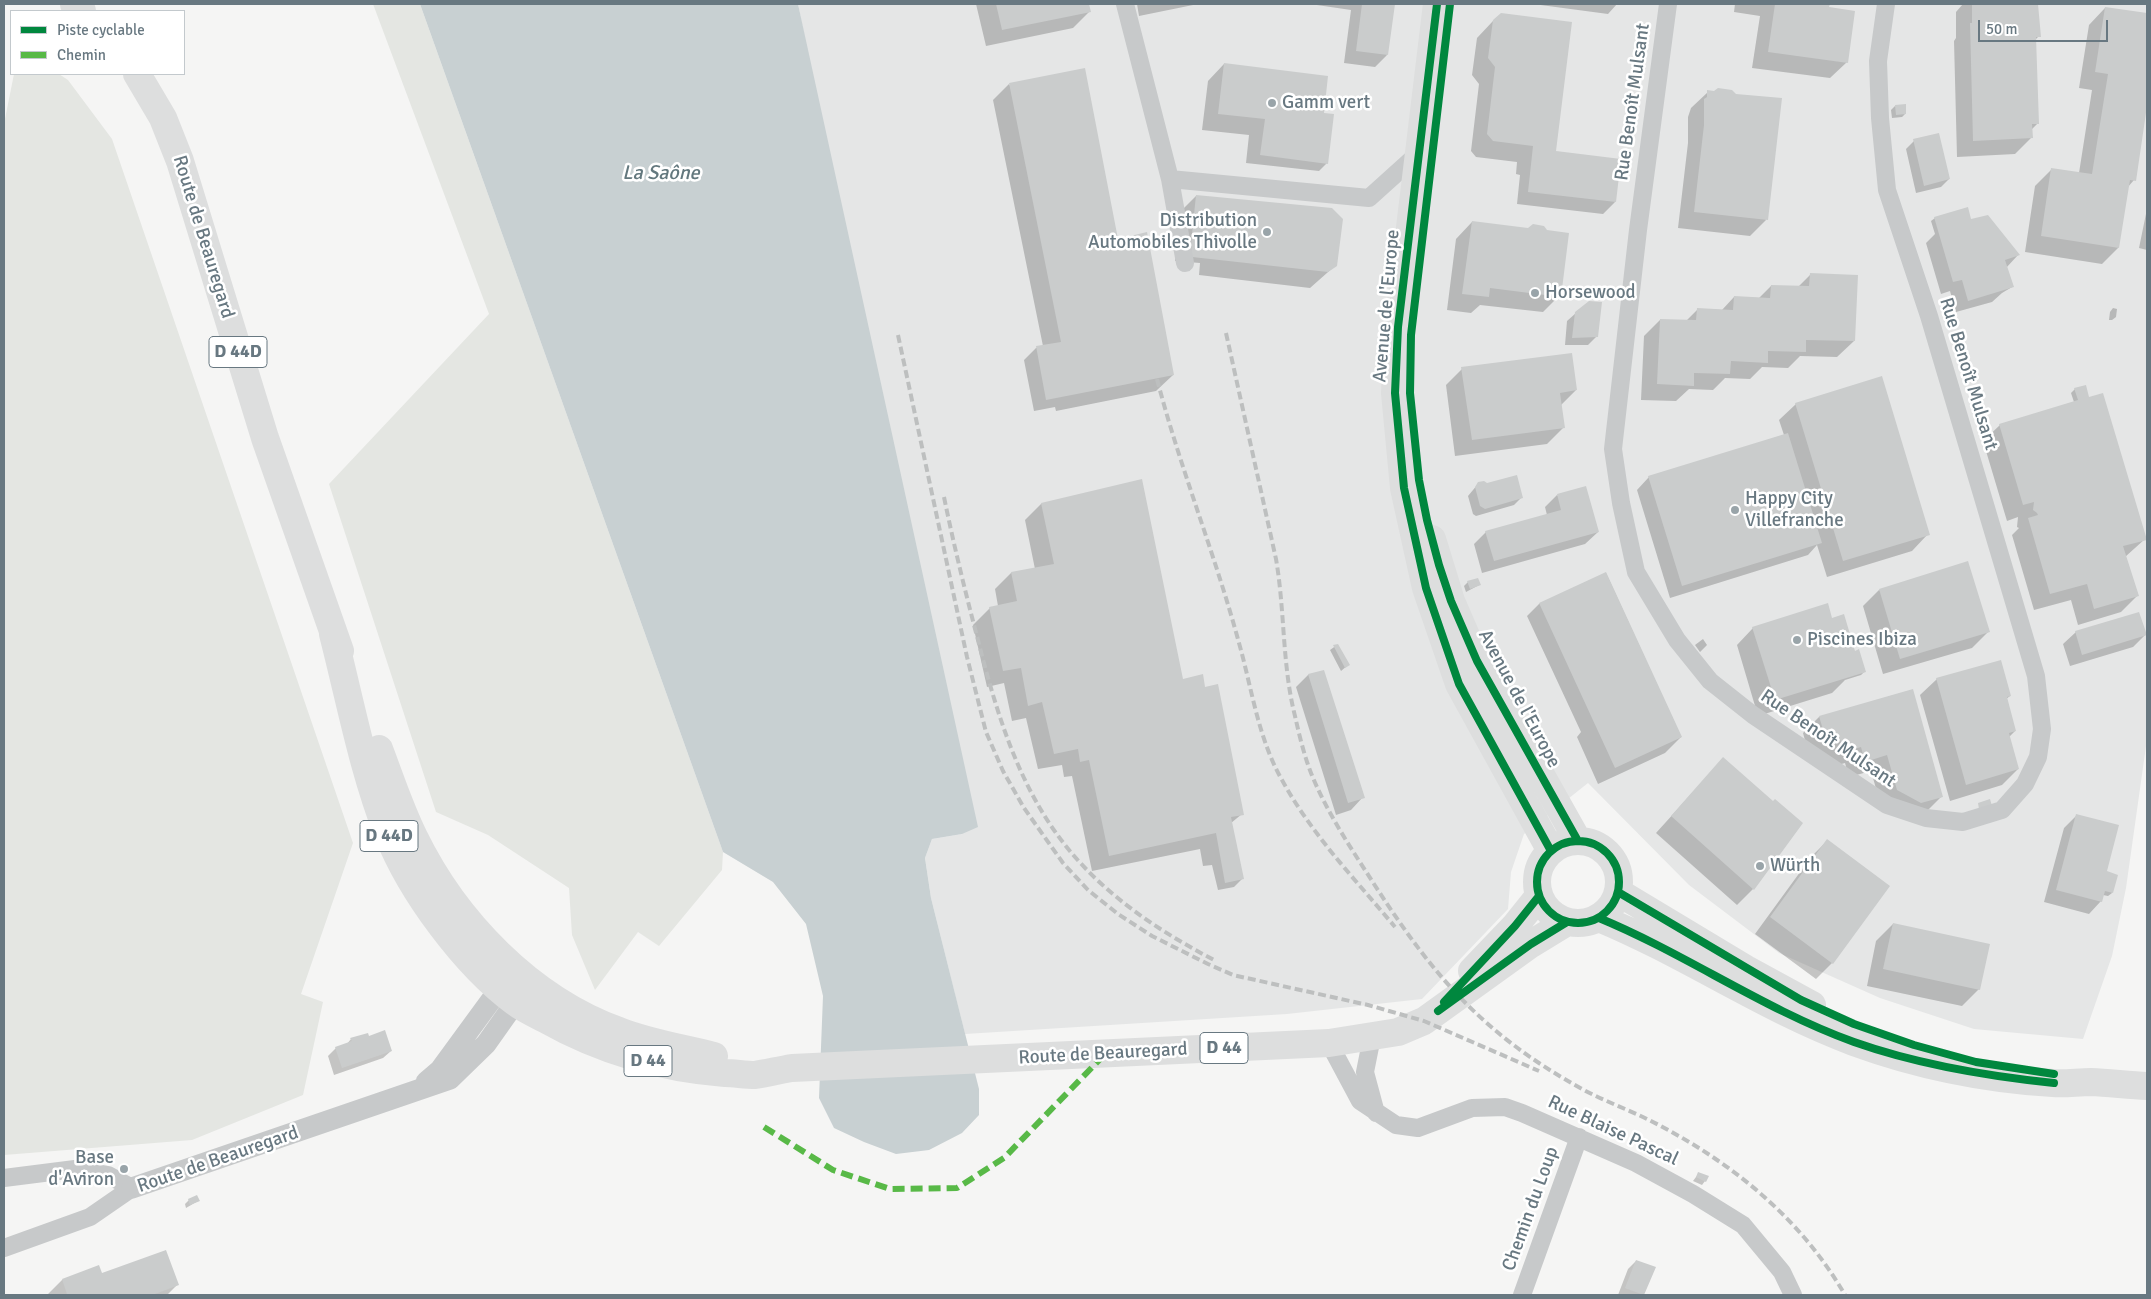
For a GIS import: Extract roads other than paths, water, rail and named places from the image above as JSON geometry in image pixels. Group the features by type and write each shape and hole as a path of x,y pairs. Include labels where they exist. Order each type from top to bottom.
{"main road":[{"name":"Avenue de l'Europe","path":"1437,4 1398,327 1395,393 1404,488 1426,588 1459,684 1550,851"},
{"name":"Avenue de l'Europe","path":"1450,4 1412,335 1410,393 1419,480 1439,565 1451,601 1477,661 1578,841"},
{"name":"Route de Beauregard","path":"138,75 163,118 180,161 265,438 333,634"},
{"name":"D 44D","path":"333,634 413,836 451,899 472,924 526,978"},
{"name":"D 44D","path":"333,634 368,770 388,834 410,878 455,944 508,996"},
{"path":"1578,841 1596,845 1610,857 1618,874 1618,892 1611,906 1599,918 1589,922 1567,922 1550,913 1539,896 1536,884 1542,860 1550,851 1568,842 1578,841"},
{"path":"1618,892 1801,1000 1854,1024 1914,1045 1976,1062 2066,1080"},
{"name":"Route de Beauregard","path":"1438,1011 1452,992 1515,926 1539,896"},
{"path":"1599,918 1635,933 1743,992 1854,1042 1912,1060 1990,1077 2147,1086"},
{"name":"Route de Beauregard","path":"508,996 562,1029 612,1051 653,1062 708,1071 753,1075 792,1068 1329,1043 1398,1032 1424,1021 1531,944 1567,922"},
{"path":"508,996 526,978"},
{"name":"Route de Beauregard","path":"526,978 576,1012 619,1032 724,1059 792,1068"}],"street":[{"path":"1125,4 1170,179 1185,263"},
{"name":"Rue Benoît Mulsant","path":"1668,4 1638,230 1613,449 1621,503 1636,572 1677,640 1710,681 1753,715 1887,805 1926,818 1963,822 2002,810 2025,784 2038,757 2042,729 2036,676 1929,316 1886,190 1880,118 1878,61 1886,4"},
{"path":"1170,179 1369,198 1420,152"},
{"name":"Route de Beauregard","path":"4,1248 90,1217 132,1188 411,1094 440,1070 508,996"},
{"path":"1372,1037 1365,1072 1376,1113"},
{"name":"Rue Blaise Pascal","path":"1329,1043 1360,1101 1388,1122 1411,1128 1425,1126 1472,1108 1505,1108 1522,1113 1636,1163 1693,1194 1743,1225 1782,1272 1793,1295"},
{"name":"Chemin du Loup","path":"1522,1295 1579,1138"},
{"path":"4,1178 74,1169 108,1175 132,1188"}],"water":[{"name":"La Saône","path":"420,4 798,4 978,827 962,834 932,839 925,858 931,898 979,1089 979,1115 962,1133 929,1150 896,1154 834,1128 819,1098 823,996 806,924 773,882 723,852"}],"railway":[{"path":"1226,333 1276,559 1288,677 1306,759 1324,802 1374,884 1418,948 1440,975 1489,1025 1547,1069 1582,1089 1679,1136 1734,1172 1760,1193 1807,1240 1845,1295"},
{"path":"898,335 967,657 986,732 1003,771 1024,808 1063,863 1088,890 1118,914 1152,936 1233,975 1368,1005 1424,1021 1539,1071"},
{"path":"1157,379 1176,445 1230,610 1256,713 1274,764 1294,800 1320,838 1395,927"},
{"path":"944,497 965,589 1000,718 1029,789 1042,812 1072,853 1107,889 1127,906 1169,935 1214,960"}],"place":[{"name":"Gamm vert","path":"1272,103"},
{"name":"Distribution Automobiles Thivolle","path":"1267,232"},
{"name":"Horsewood","path":"1535,293"},
{"name":"Happy City Villefranche","path":"1735,510"},
{"name":"Piscines Ibiza","path":"1797,640"},
{"name":"Würth","path":"1760,866"},
{"name":"Base d'Aviron","path":"124,1169"}]}
